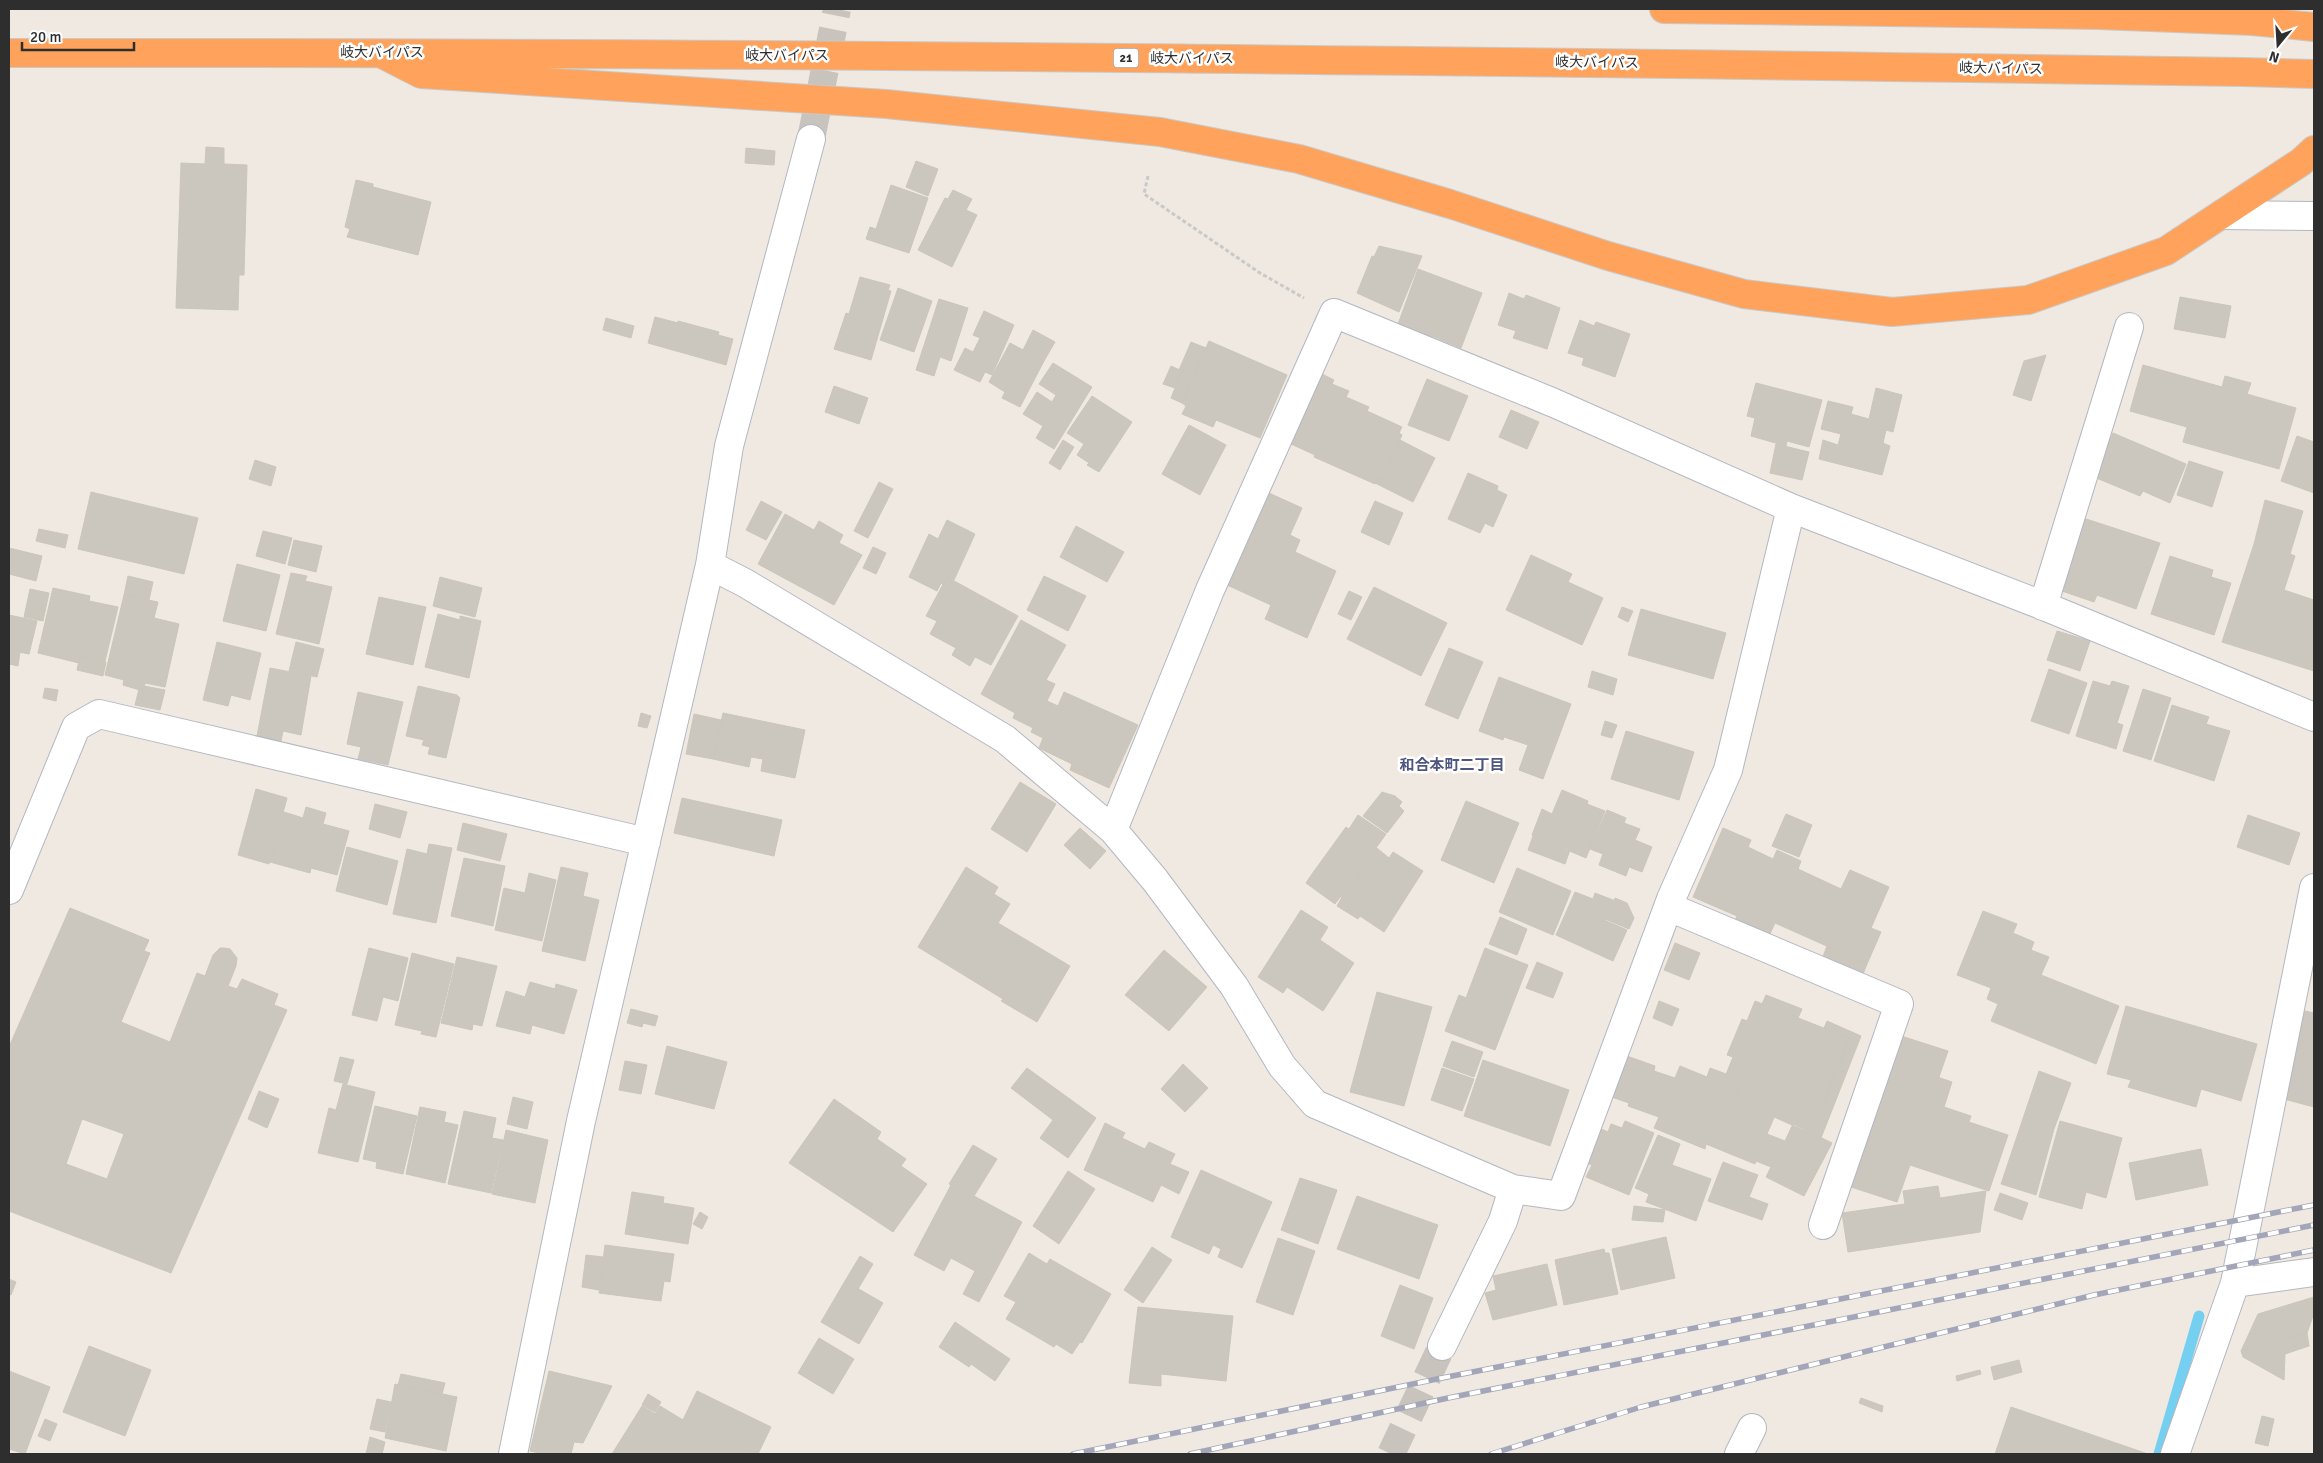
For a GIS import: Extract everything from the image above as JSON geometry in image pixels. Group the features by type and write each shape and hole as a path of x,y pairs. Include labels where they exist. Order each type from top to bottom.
{"highway":[{"path":"1664,9 2098,15 2252,22 2314,27"},
{"name":"岐大バイパス","path":"9,53 378,52 1386,60 2314,74"},
{"name":"21","path":"378,52 421,74 876,104 1160,132 1300,159 1450,204 1608,256 1744,294 1892,312 2028,300 2166,251 2301,162 2314,150"}],"street":[{"path":"513,1454 581,1121 710,565 729,446 811,139"},
{"path":"2221,215 2314,216"},
{"path":"1113,830 1210,590 1334,314 1554,403 1791,508 2043,606 2314,717"},
{"path":"2043,606 2129,327"},
{"path":"710,565 745,583 1005,739 1113,830 1155,880 1234,986 1282,1066 1315,1104 1513,1190 1561,1196 1669,907 1728,770 1791,508"},
{"path":"9,890 76,727 99,714 646,842"},
{"path":"2175,1454 2234,1283 2314,888"},
{"path":"1669,907 1898,1004 1823,1226"},
{"path":"1442,1346 1503,1221 1513,1190"},
{"path":"2234,1283 2314,1272"},
{"path":"1740,1454 1752,1428"}],"path":[{"path":"1148,176 1144,194 1260,273 1334,314"}],"building":[{"path":"206,147 224,148 224,164 247,165 244,275 239,275 238,310 176,308 181,163 205,164"},
{"path":"746,148 775,151 774,165 745,163"},
{"path":"916,161 938,169 928,196 906,187"},
{"path":"356,180 373,184 373,187 431,202 418,255 347,237 350,229 345,227"},
{"path":"891,185 928,198 909,253 866,239 870,227 876,229"},
{"path":"953,190 972,199 966,210 977,215 952,267 918,250 945,198 948,199"},
{"path":"1379,246 1422,256 1399,312 1357,293 1372,256 1374,257"},
{"path":"1418,269 1482,293 1461,348 1432,336 1431,339 1397,327"},
{"path":"860,277 890,285 888,290 891,291 871,360 834,349 846,313 849,314"},
{"path":"898,288 932,301 914,352 880,340"},
{"path":"1509,293 1524,299 1526,295 1560,308 1547,349 1513,338 1516,331 1498,325"},
{"path":"2180,297 2231,306 2225,338 2174,329"},
{"path":"939,299 968,308 951,361 940,357 934,376 916,370"},
{"path":"984,311 1014,325 992,375 985,372 980,382 954,370 965,348 973,352 980,338 973,335"},
{"path":"655,317 719,332 718,335 733,339 726,365 648,343"},
{"path":"606,318 634,326 631,338 603,330"},
{"path":"1580,320 1594,326 1596,322 1630,334 1615,377 1582,365 1584,358 1568,353"},
{"path":"1033,330 1055,342 1044,361 1023,350"},
{"path":"1209,341 1287,375 1260,438 1216,420 1213,427 1182,414 1186,406 1182,403"},
{"path":"1191,342 1206,348 1182,403 1171,398 1182,371 1179,370"},
{"path":"1010,343 1044,361 1020,407 1002,398 1005,392 989,382"},
{"path":"2046,355 2031,401 2013,395 2024,361"},
{"path":"1053,363 1092,387 1054,449 1036,438 1043,426 1023,414 1037,392 1052,402 1056,395 1039,384"},
{"path":"2143,365 2222,387 2225,376 2251,383 2247,394 2296,408 2279,469 2183,442 2187,427 2130,411"},
{"path":"1171,366 1182,371 1175,388 1163,384"},
{"path":"1320,373 1334,380 1332,384 1349,391 1346,397 1369,407 1367,411 1402,427 1399,433 1402,435 1382,479 1378,477 1375,484 1314,457 1315,455 1289,443"},
{"path":"1427,379 1468,396 1449,441 1408,425"},
{"path":"1756,383 1822,400 1809,447 1787,441 1786,446 1751,436 1755,418 1747,416"},
{"path":"834,386 868,398 859,424 825,412"},
{"path":"1876,388 1902,395 1893,432 1886,430 1883,443 1890,446 1882,475 1819,459 1823,440 1838,445 1841,434 1821,429 1828,401 1853,407 1851,414 1869,419"},
{"path":"1092,396 1132,422 1099,472 1087,465 1089,463 1077,455 1084,444 1067,433"},
{"path":"1511,410 1539,422 1527,449 1499,437"},
{"path":"1189,425 1226,445 1200,495 1162,474"},
{"path":"2113,433 2186,464 2170,503 2143,491 2140,496 2094,477"},
{"path":"2297,436 2314,442 2314,493 2281,481"},
{"path":"1063,440 1074,447 1060,470 1049,463"},
{"path":"1400,440 1435,458 1413,502 1375,483 1378,477 1382,479"},
{"path":"1776,444 1809,452 1802,480 1770,473"},
{"path":"255,460 276,467 271,486 249,479"},
{"path":"2189,461 2223,472 2212,507 2177,495"},
{"path":"1468,473 1498,486 1497,490 1507,495 1493,527 1485,523 1480,533 1448,519"},
{"path":"879,482 893,489 868,538 854,531"},
{"path":"91,492 198,518 184,574 78,549"},
{"path":"1269,493 1302,508 1290,535 1300,540 1295,552 1336,571 1307,638 1265,619 1271,605 1227,585"},
{"path":"2265,500 2303,511 2290,554 2295,556 2284,590 2314,600 2314,671 2222,642 2254,544"},
{"path":"761,501 782,512 766,540 746,530"},
{"path":"1375,501 1403,513 1389,545 1361,532"},
{"path":"785,514 814,530 819,521 843,535 839,543 862,555 834,605 758,564"},
{"path":"2083,518 2160,543 2136,609 2097,595 2094,602 2059,590"},
{"path":"947,520 975,534 954,580 947,577 937,591 909,577 929,534 938,539"},
{"path":"1076,526 1124,552 1107,582 1060,557"},
{"path":"39,529 68,535 65,548 36,541"},
{"path":"263,531 292,538 285,564 256,556"},
{"path":"294,540 322,546 316,572 288,565"},
{"path":"873,547 886,553 876,574 863,568"},
{"path":"9,548 42,556 36,581 9,574"},
{"path":"1531,555 1572,574 1568,582 1603,598 1582,645 1506,610"},
{"path":"2170,556 2213,570 2211,577 2231,583 2214,635 2151,614"},
{"path":"237,564 280,575 266,631 223,621"},
{"path":"291,573 307,576 305,581 332,587 319,644 276,634"},
{"path":"128,576 153,582 149,600 124,595"},
{"path":"1044,576 1086,596 1068,631 1027,610"},
{"path":"440,577 482,588 475,617 433,606"},
{"path":"947,577 1018,616 991,665 975,657 970,666 952,655 956,648 930,634 937,621 926,616"},
{"path":"1374,587 1447,623 1421,676 1347,639"},
{"path":"53,588 90,596 89,601 118,607 105,661 80,656 79,663 38,653"},
{"path":"30,589 49,593 43,621 24,617"},
{"path":"1349,591 1362,597 1351,620 1338,614"},
{"path":"124,595 158,602 154,618 179,624 165,687 145,683 143,691 123,685 124,680 105,675"},
{"path":"379,597 426,607 413,665 366,654"},
{"path":"1622,607 1633,611 1628,622 1618,617"},
{"path":"1641,609 1726,633 1713,679 1628,655"},
{"path":"438,614 460,620 460,616 481,621 469,678 425,667"},
{"path":"9,615 37,621 29,654 9,650"},
{"path":"1021,620 1066,645 1046,680 1055,684 1047,701 1058,706 1064,692 1138,725 1109,788 1070,770 1072,764 1039,748 1043,738 1031,732 1033,728 1013,718 1015,713 981,694"},
{"path":"2057,631 2090,641 2080,671 2047,660"},
{"path":"217,642 261,653 250,700 231,695 228,706 203,700"},
{"path":"296,642 324,649 317,677 289,671"},
{"path":"1449,648 1483,662 1458,719 1425,705"},
{"path":"9,650 20,652 18,666 9,664"},
{"path":"80,656 106,662 103,676 77,670"},
{"path":"270,668 311,676 301,735 283,731 281,741 257,736"},
{"path":"2049,669 2087,683 2069,734 2031,721"},
{"path":"1592,671 1617,679 1613,695 1588,687"},
{"path":"1499,677 1571,704 1543,779 1519,770 1528,745 1504,737 1503,740 1479,731"},
{"path":"2093,681 2110,686 2112,681 2129,686 2117,723 2123,725 2116,749 2076,736"},
{"path":"144,686 165,690 160,710 135,705 139,689 143,691"},
{"path":"418,686 457,695 460,698 446,758 428,754 430,747 422,745 424,740 406,736"},
{"path":"45,688 58,690 56,701 43,698"},
{"path":"2143,689 2171,698 2151,760 2123,751"},
{"path":"358,692 403,702 388,765 358,759 361,747 347,744"},
{"path":"2172,705 2209,717 2206,724 2230,731 2214,781 2154,761"},
{"path":"641,713 651,716 647,728 638,726"},
{"path":"723,713 805,730 795,778 761,771 763,759 751,757 749,767 713,759"},
{"path":"694,714 721,720 713,759 686,754"},
{"path":"1605,721 1617,725 1612,738 1601,735"},
{"path":"1626,731 1694,752 1679,800 1611,779"},
{"path":"1020,782 1056,804 1027,852 991,829"},
{"path":"256,789 287,798 269,864 238,855"},
{"path":"1562,790 1588,801 1587,804 1605,811 1586,858 1532,835 1542,809 1552,814"},
{"path":"1382,792 1395,796 1402,802 1399,806 1404,811 1387,833 1363,816"},
{"path":"682,798 782,820 774,856 674,833"},
{"path":"1466,801 1519,823 1494,883 1441,860"},
{"path":"375,804 407,812 400,838 369,829"},
{"path":"306,807 326,813 323,824 349,831 337,875 311,868 310,873 270,862 284,812 303,818"},
{"path":"1607,810 1626,818 1624,823 1640,829 1635,840 1652,847 1642,872 1629,867 1626,876 1599,865 1603,854 1590,849"},
{"path":"1786,814 1812,825 1799,857 1772,846"},
{"path":"1358,815 1386,834 1376,848 1349,829"},
{"path":"2248,815 2300,833 2289,865 2237,847"},
{"path":"463,823 507,834 500,861 457,850"},
{"path":"1346,827 1378,849 1358,878 1371,886 1393,852 1423,871 1384,932 1360,916 1358,919 1337,906 1342,897 1312,874"},
{"path":"1080,828 1106,851 1090,869 1064,845"},
{"path":"1723,828 1751,840 1748,847 1773,859 1777,850 1801,861 1798,869 1841,889 1850,870 1889,887 1871,928 1881,932 1867,964 1775,923 1768,938 1734,923 1737,916 1693,897"},
{"path":"1533,836 1570,850 1565,864 1528,850"},
{"path":"429,844 452,848 436,923 393,914 407,849 427,854"},
{"path":"347,847 398,861 387,905 336,891"},
{"path":"1378,849 1389,858 1371,886 1358,878"},
{"path":"464,858 505,866 493,926 451,916"},
{"path":"561,867 588,873 583,896 599,900 585,961 542,951"},
{"path":"966,867 998,887 994,894 1010,904 998,923 1070,966 1037,1022 918,947"},
{"path":"1517,868 1571,891 1553,935 1499,912"},
{"path":"529,873 556,880 542,941 495,930 504,888 525,893"},
{"path":"1312,874 1341,896 1335,904 1306,883"},
{"path":"1575,892 1593,899 1595,893 1613,900 1604,920 1627,930 1613,961 1556,935"},
{"path":"1615,898 1627,903 1634,918 1629,929 1605,919"},
{"path":"70,908 149,940 144,951 150,953 121,1022 170,1042 197,973 205,976 213,955 220,948 230,949 237,958 228,986 237,989 242,979 278,994 274,1005 287,1010 171,1273 9,1211 9,1047","holes":["82,1119 124,1134 107,1179 66,1164"]},
{"path":"1301,910 1328,927 1320,940 1354,963 1323,1011 1287,987 1283,993 1258,977"},
{"path":"1983,911 2017,924 2013,933 2034,942 2031,950 2049,957 2041,975 2119,1006 2096,1064 1991,1021 1998,1004 1987,999 1991,988 1957,975"},
{"path":"1500,917 1527,929 1517,955 1489,944"},
{"path":"1675,943 1700,953 1689,980 1664,970"},
{"path":"1827,946 1867,964 1861,979 1821,962"},
{"path":"369,948 408,958 398,1001 383,997 377,1021 352,1015"},
{"path":"1485,948 1528,965 1495,1050 1445,1031 1459,995 1466,998"},
{"path":"1164,950 1207,987 1169,1031 1125,995"},
{"path":"412,953 454,964 436,1037 421,1034 422,1031 395,1025"},
{"path":"457,957 497,966 482,1026 473,1024 472,1030 441,1023"},
{"path":"1537,962 1563,973 1553,998 1526,988"},
{"path":"530,982 555,989 556,984 577,990 564,1034 532,1025 530,1034 496,1026 506,991 525,997"},
{"path":"1377,992 1432,1007 1404,1106 1350,1092"},
{"path":"1766,995 1802,1009 1798,1018 1762,1004"},
{"path":"1659,1001 1679,1009 1672,1026 1653,1018"},
{"path":"1755,1001 1849,1038 1819,1114 1725,1077 1733,1057 1727,1055 1742,1019 1747,1021"},
{"path":"2126,1006 2257,1044 2241,1101 2201,1089 2196,1107 2128,1087 2131,1080 2107,1074"},
{"path":"631,1009 658,1016 655,1026 643,1023 642,1027 627,1023"},
{"path":"2305,1011 2314,1013 2314,1107 2284,1099"},
{"path":"1827,1021 1861,1036 1821,1138 1774,1117 1776,1113 1736,1096 1741,1084 1819,1114 1849,1038 1824,1028"},
{"path":"1898,1035 1948,1051 1939,1077 1890,1061"},
{"path":"1452,1041 1483,1052 1474,1077 1443,1066"},
{"path":"667,1046 727,1062 714,1109 655,1094"},
{"path":"1624,1055 1655,1066 1654,1071 1675,1078 1680,1066 1707,1077 1710,1068 1726,1074 1725,1077 1741,1084 1736,1096 1776,1113 1767,1134 1785,1141 1793,1124 1832,1143 1804,1196 1766,1177 1771,1167 1756,1161 1755,1164 1706,1144 1705,1149 1654,1128 1659,1117 1628,1106 1629,1103 1609,1096"},
{"path":"340,1057 354,1060 347,1084 334,1081"},
{"path":"1483,1060 1569,1090 1550,1146 1464,1116"},
{"path":"625,1061 647,1065 641,1094 619,1090"},
{"path":"1890,1061 1952,1082 1944,1107 1971,1116 1969,1122 2008,1135 1989,1191 1910,1165 1897,1202 1848,1186"},
{"path":"1183,1064 1208,1088 1185,1112 1161,1089"},
{"path":"1027,1068 1096,1118 1068,1158 1040,1138 1053,1120 1011,1088"},
{"path":"1442,1068 1474,1079 1462,1111 1431,1100"},
{"path":"2039,1071 2071,1083 2054,1129 2036,1195 2001,1184"},
{"path":"343,1084 375,1092 358,1162 318,1153 329,1108 336,1110"},
{"path":"259,1091 279,1099 267,1128 248,1119"},
{"path":"513,1097 533,1102 527,1129 507,1124"},
{"path":"834,1099 881,1132 877,1139 906,1159 901,1166 927,1184 893,1232 789,1163"},
{"path":"375,1106 417,1116 403,1174 376,1168 377,1162 363,1159"},
{"path":"420,1107 446,1112 444,1122 458,1125 445,1183 406,1174"},
{"path":"464,1111 496,1118 492,1138 503,1140 491,1193 448,1184"},
{"path":"1625,1121 1654,1133 1629,1195 1586,1177 1592,1165 1585,1162 1599,1128 1608,1132 1611,1124 1622,1128"},
{"path":"2060,1121 2122,1138 2106,1198 2086,1192 2082,1209 2039,1197"},
{"path":"1105,1123 1125,1133 1122,1138 1145,1149 1149,1142 1175,1154 1170,1164 1189,1172 1179,1194 1161,1185 1153,1202 1084,1170"},
{"path":"506,1130 548,1140 535,1203 492,1194"},
{"path":"1658,1135 1680,1144 1672,1165 1711,1179 1696,1221 1646,1202 1649,1194 1635,1188"},
{"path":"973,1145 997,1159 974,1196 1022,1222 979,1302 963,1294 975,1271 951,1258 944,1271 914,1255 951,1185 949,1184"},
{"path":"2201,1149 2208,1185 2136,1200 2129,1163"},
{"path":"1723,1162 1758,1175 1749,1197 1768,1204 1762,1220 1708,1201"},
{"path":"1201,1170 1272,1202 1242,1268 1218,1257 1221,1249 1213,1245 1209,1254 1171,1237"},
{"path":"1068,1171 1095,1189 1059,1244 1033,1226"},
{"path":"1300,1178 1337,1190 1318,1244 1281,1230"},
{"path":"1938,1186 1940,1198 1986,1191 1980,1232 1848,1252 1842,1213 1905,1204 1903,1191"},
{"path":"632,1192 664,1197 663,1203 694,1208 688,1244 625,1234"},
{"path":"2000,1193 2028,1203 2022,1220 1994,1210"},
{"path":"1357,1196 1438,1225 1419,1279 1337,1249"},
{"path":"1634,1206 1665,1210 1663,1222 1632,1220"},
{"path":"700,1212 708,1217 702,1229 693,1224"},
{"path":"1666,1237 1675,1278 1621,1290 1612,1249"},
{"path":"1278,1238 1315,1251 1293,1315 1256,1302"},
{"path":"605,1245 674,1254 670,1282 664,1281 661,1301 599,1293"},
{"path":"1152,1247 1172,1260 1143,1303 1124,1290"},
{"path":"1604,1249 1605,1253 1609,1253 1618,1294 1564,1305 1555,1260"},
{"path":"1029,1253 1047,1264 1050,1259 1111,1294 1082,1343 1080,1342 1072,1354 1056,1344 1054,1347 1006,1319 1016,1302 1004,1296"},
{"path":"586,1255 603,1257 599,1290 582,1287"},
{"path":"860,1256 873,1264 858,1289 845,1281"},
{"path":"1547,1264 1557,1305 1493,1320 1485,1293 1496,1290 1493,1276"},
{"path":"9,1279 16,1282 11,1295 9,1294"},
{"path":"845,1281 883,1303 859,1344 821,1322"},
{"path":"1400,1285 1433,1298 1414,1349 1381,1336"},
{"path":"2314,1297 2314,1313 2307,1333 2241,1351 2258,1314"},
{"path":"1138,1307 1233,1316 1226,1381 1161,1374 1161,1386 1129,1383"},
{"path":"955,1322 1010,1359 995,1381 971,1364 969,1367 939,1347"},
{"path":"2307,1333 2309,1346 2285,1354 2284,1380 2243,1357 2241,1351"},
{"path":"819,1338 854,1359 833,1394 798,1373"},
{"path":"89,1346 151,1370 125,1436 63,1412"},
{"path":"2019,1360 2022,1372 1994,1380 1991,1367"},
{"path":"1980,1370 1981,1374 1957,1381 1956,1376"},
{"path":"9,1371 50,1387 25,1454 9,1449"},
{"path":"549,1371 612,1386 583,1443 574,1442 571,1454 544,1454 530,1451"},
{"path":"401,1374 445,1383 442,1394 398,1385"},
{"path":"395,1384 457,1397 446,1451 385,1438"},
{"path":"697,1391 771,1427 758,1454 750,1452 749,1454 612,1454 642,1406 679,1428"},
{"path":"648,1394 661,1402 655,1412 642,1405"},
{"path":"1861,1398 1883,1406 1882,1412 1859,1403"},
{"path":"377,1399 391,1402 385,1432 370,1429"},
{"path":"660,1406 683,1420 679,1428 655,1414"},
{"path":"2011,1407 2148,1454 1995,1454"},
{"path":"2262,1416 2274,1419 2268,1446 2255,1443"},
{"path":"45,1419 57,1424 50,1441 38,1436"},
{"path":"370,1437 385,1442 382,1454 366,1454"}],"waterway":[{"path":"2159,1454 2199,1316"}],"tunnel":[{"path":"811,139 837,9"},
{"path":"1391,1454 1442,1346"}],"railway":[{"path":"1073,1454 1437,1379 2314,1205"},
{"path":"1190,1454 1448,1398 2314,1225"},
{"path":"1491,1454 1641,1407 2094,1295 2314,1250"}],"district":[{"name":"和合本町二丁目","path":"1452,765"}]}
